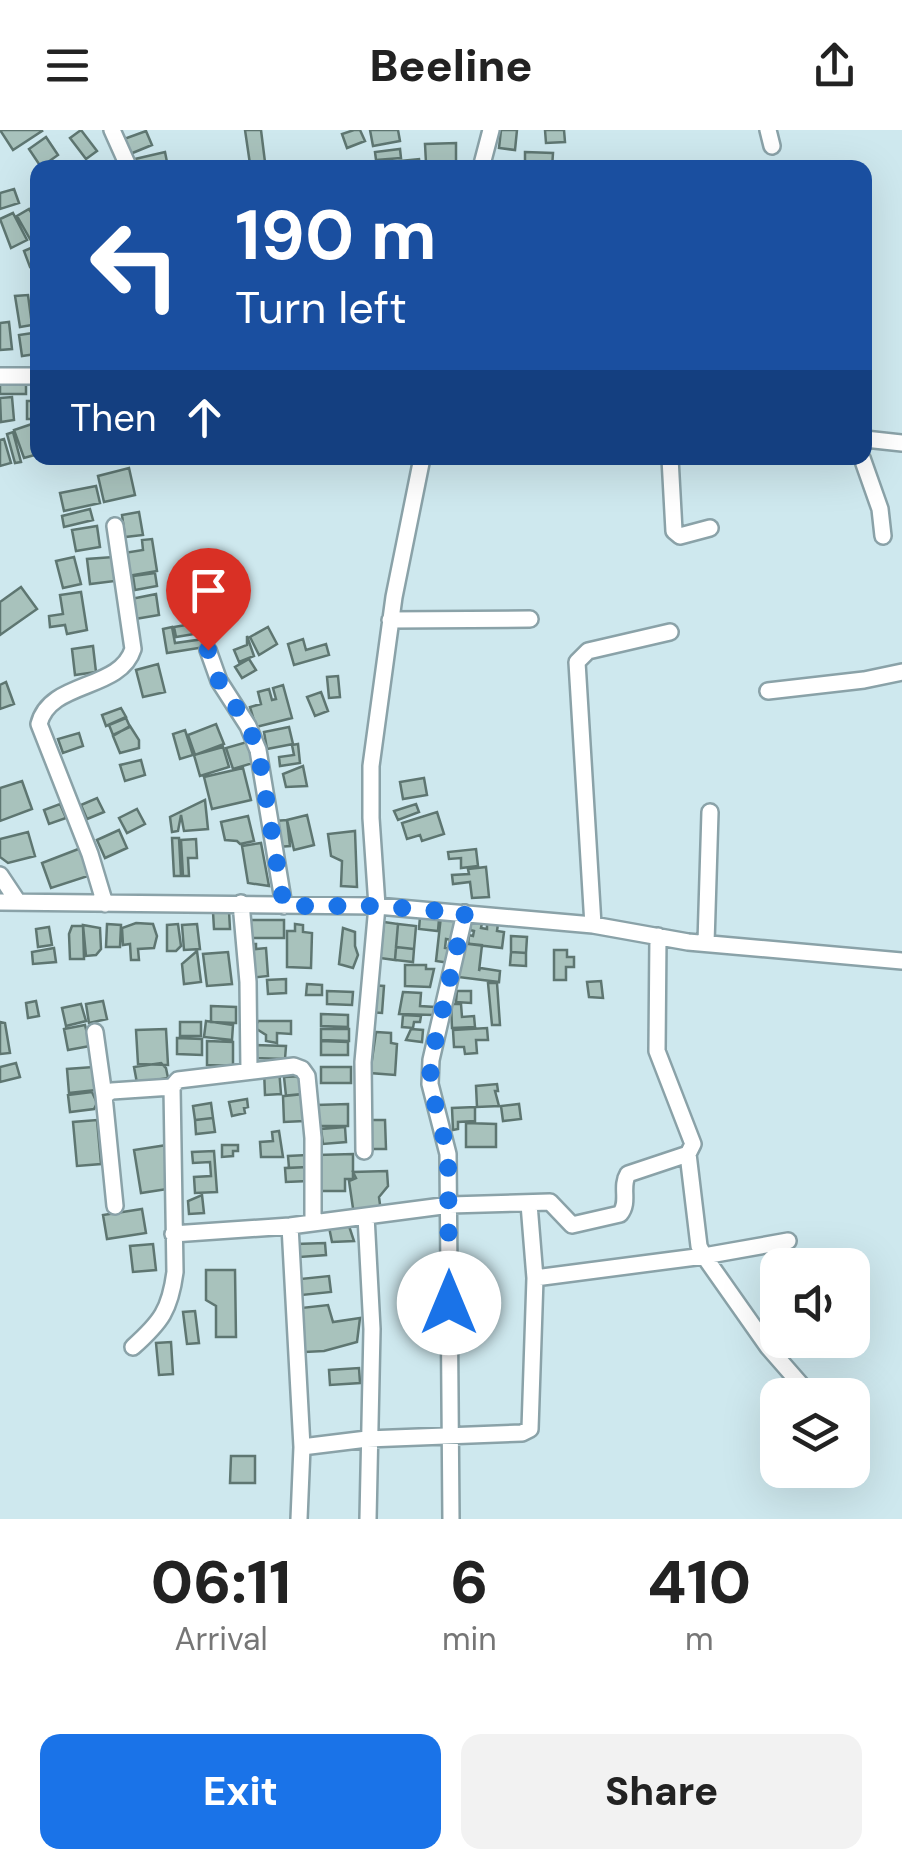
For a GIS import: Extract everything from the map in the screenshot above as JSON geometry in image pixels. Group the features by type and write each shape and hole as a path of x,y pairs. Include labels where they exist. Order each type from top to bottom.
{"street":[{"path":"112,130 125,160"},
{"path":"484,160 490,130"},
{"path":"0,376 30,376"},
{"path":"872,440 902,442"},
{"path":"364,1151 364,1043 377,906 371,766 390,620 421,465"},
{"path":"670,465 674,531 680,536 710,528"},
{"path":"864,465 880,509 883,536"},
{"path":"106,904 39,724 48,706 120,671 129,662 133,649 115,526"},
{"path":"390,620 530,619"},
{"path":"593,925 577,662 588,651 670,632"},
{"path":"208,650 219,681 248,726 258,750 284,906"},
{"path":"768,692 902,672"},
{"path":"706,943 710,812"},
{"path":"0,875 18,902"},
{"path":"0,902 377,906 593,925 706,943 902,961"},
{"path":"241,903 248,982 249,1070"},
{"path":"451,1519 448,1154 430,1084 431,1060 465,913"},
{"path":"658,936 657,1051 693,1144 688,1154 702,1252 768,1347 795,1378"},
{"path":"95,1032 115,1206"},
{"path":"133,1347 158,1324 172,1300 176,1272 172,1087 178,1080 294,1066 302,1069 307,1076 313,1138 312,1222"},
{"path":"104,1096 112,1091 172,1087"},
{"path":"174,1234 290,1226 450,1205 538,1204 572,1226 620,1214 625,1207 623,1182 628,1174 688,1154"},
{"path":"302,1448 367,1439 522,1433 530,1429 538,1204"},
{"path":"366,1216 372,1329 368,1519"},
{"path":"290,1226 302,1448 300,1519"},
{"path":"534,1278 788,1240"}],"building":[{"path":"0,130 41,130 42,131 13,150"},
{"path":"81,130 97,151 86,159 70,138"},
{"path":"245,130 261,130 265,160 249,160"},
{"path":"360,130 365,141 347,148 342,134"},
{"path":"370,130 398,130 400,141 373,146"},
{"path":"501,130 517,130 515,150 499,148"},
{"path":"545,130 564,130 565,142 546,143"},
{"path":"146,131 152,145 130,154 124,139"},
{"path":"46,137 58,155 51,160 36,160 29,149"},
{"path":"456,143 456,160 426,160 425,144"},
{"path":"400,149 401,158 376,160 375,152"},
{"path":"165,152 167,160 135,160"},
{"path":"525,152 553,153 553,160 525,160"},
{"path":"14,189 19,203 0,209 0,193"},
{"path":"30,211 30,239 17,216"},
{"path":"13,213 27,240 11,248 0,219"},
{"path":"28,295 30,325 20,327 15,296"},
{"path":"9,322 12,349 0,350 0,323"},
{"path":"30,333 30,355 22,356 19,335"},
{"path":"0,376 26,376 26,394 0,394"},
{"path":"12,397 14,420 1,422 0,398"},
{"path":"30,425 30,456 24,458 14,430"},
{"path":"13,432 21,462 15,463 7,434"},
{"path":"4,439 11,463 0,466 0,440"},
{"path":"129,468 135,495 104,502 98,476"},
{"path":"96,486 100,503 64,511 60,493"},
{"path":"90,509 93,520 64,527 62,516"},
{"path":"139,512 143,535 125,537 122,515"},
{"path":"97,526 100,547 76,551 72,530"},
{"path":"152,539 157,571 128,576 124,553 143,550 142,540"},
{"path":"74,557 81,584 63,588 56,561"},
{"path":"113,557 115,581 90,584 87,559"},
{"path":"155,573 157,586 135,590 133,576"},
{"path":"21,587 37,609 0,635 0,602"},
{"path":"81,592 87,630 67,634 65,625 50,627 49,616 63,614 60,595"},
{"path":"156,594 159,615 135,619 131,599"},
{"path":"192,624 194,634 176,637 174,627"},
{"path":"172,627 175,643 204,639 205,647 167,653 163,629"},
{"path":"268,627 277,644 259,655 250,637"},
{"path":"247,636 254,656 239,662 234,650 247,645"},
{"path":"303,639 306,650 326,644 329,655 294,665 288,644"},
{"path":"93,646 96,672 75,675 72,649"},
{"path":"249,659 256,670 242,678 235,667"},
{"path":"158,664 165,692 143,697 136,670"},
{"path":"338,676 340,697 329,698 327,677"},
{"path":"6,682 14,704 0,709 0,685"},
{"path":"283,685 292,718 256,727 250,707 261,704 258,692 269,689 272,700 276,699 273,688"},
{"path":"321,692 328,711 315,716 307,697"},
{"path":"121,708 126,717 106,726 102,715"},
{"path":"126,718 130,727 113,735 109,725"},
{"path":"216,724 224,744 195,755 188,735"},
{"path":"130,726 139,740 139,748 120,753 113,736"},
{"path":"289,727 293,744 267,749 264,732"},
{"path":"185,730 193,755 180,759 173,734"},
{"path":"79,733 83,746 63,753 58,739"},
{"path":"247,742 253,763 233,769 226,748"},
{"path":"298,744 300,763 280,766 279,757 294,755 292,745"},
{"path":"223,747 229,767 200,776 194,755"},
{"path":"141,760 145,775 125,781 120,765"},
{"path":"303,766 307,786 286,787 283,774"},
{"path":"243,768 251,800 212,809 204,777"},
{"path":"424,778 427,795 403,799 400,782"},
{"path":"22,781 32,809 0,821 0,788"},
{"path":"97,798 104,812 87,819 81,805"},
{"path":"205,800 208,829 184,831 181,815 178,831 172,832 170,817"},
{"path":"60,804 66,818 49,824 44,810"},
{"path":"416,804 419,812 398,820 394,811"},
{"path":"137,809 145,824 127,833 119,818"},
{"path":"437,812 444,834 422,841 420,835 407,839 402,823"},
{"path":"307,815 314,845 294,850 287,820"},
{"path":"248,816 254,841 240,844 225,840 221,822"},
{"path":"287,820 290,846 278,847 274,821"},
{"path":"119,830 127,848 105,858 97,840"},
{"path":"355,831 357,887 341,886 342,861 331,856 328,834"},
{"path":"28,832 35,856 8,863 0,857 0,839"},
{"path":"172,838 179,838 181,876 174,876"},
{"path":"196,839 197,858 188,858 189,876 183,876 181,840"},
{"path":"261,843 269,886 248,883 242,846"},
{"path":"81,848 88,876 51,888 42,863"},
{"path":"476,849 478,866 461,868 461,858 449,859 448,852"},
{"path":"486,867 489,897 472,898 470,882 453,884 452,875"},
{"path":"229,911 230,929 214,929 213,912"},
{"path":"441,916 460,919 452,940 446,939 445,948 452,949 450,963 436,961"},
{"path":"420,917 439,919 438,931 419,929"},
{"path":"247,920 284,920 284,938 247,938"},
{"path":"471,921 482,923 481,928 487,929 487,923 498,924 497,931 504,932 502,948 468,944 474,931 470,930"},
{"path":"384,922 398,924 395,960 380,958"},
{"path":"136,923 153,924 157,936 154,948 138,949 139,960 131,960 130,944 123,945 122,928"},
{"path":"107,924 121,925 120,947 106,947"},
{"path":"178,924 181,946 176,951 167,951 167,925"},
{"path":"197,924 200,949 184,950 182,925"},
{"path":"295,924 303,925 303,932 312,933 311,968 287,967 287,931 295,931"},
{"path":"398,924 416,926 414,949 396,947"},
{"path":"83,925 100,928 101,949 96,955 86,956"},
{"path":"72,926 83,926 84,959 70,959"},
{"path":"49,927 52,945 38,947 36,929"},
{"path":"343,928 355,932 358,955 353,968 339,964"},
{"path":"511,936 527,937 526,953 511,952"},
{"path":"462,943 482,945 479,971 500,971 499,982 458,977"},
{"path":"247,944 256,944 256,949 266,948 268,976 250,978"},
{"path":"396,947 414,949 413,962 395,960"},
{"path":"54,948 56,962 33,964 32,952"},
{"path":"554,950 567,950 567,957 574,957 574,967 566,967 566,980 554,980"},
{"path":"197,951 201,982 184,984 182,964"},
{"path":"228,952 232,984 207,986 203,954"},
{"path":"511,952 526,953 526,966 510,965"},
{"path":"405,965 434,969 430,987 405,986"},
{"path":"286,979 286,993 268,994 267,980"},
{"path":"601,981 603,998 589,997 587,982"},
{"path":"488,983 497,983 500,1025 492,1025"},
{"path":"307,984 322,985 322,995 306,995"},
{"path":"370,985 384,986 382,1013 369,1012"},
{"path":"327,991 353,992 352,1005 327,1004"},
{"path":"457,991 471,991 471,1003 456,1002"},
{"path":"403,992 421,993 420,1006 435,1007 434,1015 399,1014"},
{"path":"36,1001 39,1016 28,1018 26,1003"},
{"path":"103,1001 107,1019 89,1023 86,1004"},
{"path":"81,1004 86,1021 66,1026 62,1008"},
{"path":"451,1004 461,1004 462,1017 474,1016 475,1027 452,1028"},
{"path":"211,1006 236,1007 236,1023 211,1022"},
{"path":"321,1014 348,1015 348,1027 321,1026"},
{"path":"403,1015 421,1016 420,1022 414,1022 413,1028 402,1027"},
{"path":"206,1021 233,1025 232,1040 204,1037"},
{"path":"258,1021 291,1021 291,1034 277,1033 277,1043 266,1041 266,1035 255,1028"},
{"path":"0,1022 5,1023 10,1053 0,1054"},
{"path":"180,1022 201,1022 201,1036 180,1036"},
{"path":"85,1025 90,1046 68,1050 64,1029"},
{"path":"487,1028 488,1040 476,1040 477,1053 465,1054 464,1047 454,1047 453,1030"},
{"path":"166,1029 168,1065 138,1064 136,1030"},
{"path":"321,1029 349,1029 349,1041 321,1040"},
{"path":"411,1029 423,1030 422,1042 406,1040"},
{"path":"376,1032 391,1033 391,1043 397,1044 395,1075 370,1073"},
{"path":"177,1038 202,1039 202,1055 177,1054"},
{"path":"207,1041 233,1042 233,1066 207,1065"},
{"path":"321,1041 348,1042 348,1055 321,1055"},
{"path":"253,1045 286,1046 285,1059 253,1058"},
{"path":"16,1063 20,1077 0,1082 0,1067"},
{"path":"161,1063 168,1078 137,1083 134,1067"},
{"path":"93,1067 96,1090 69,1093 67,1069"},
{"path":"321,1067 351,1067 351,1083 321,1083"},
{"path":"279,1069 281,1094 265,1095 264,1070"},
{"path":"304,1076 305,1094 286,1096 284,1077"},
{"path":"497,1084 499,1106 477,1107 476,1086"},
{"path":"92,1092 97,1103 94,1109 70,1112 68,1095"},
{"path":"303,1094 304,1121 284,1122 283,1096"},
{"path":"247,1099 245,1113 232,1116 229,1102"},
{"path":"211,1103 213,1118 195,1120 193,1106"},
{"path":"348,1104 348,1126 316,1126 316,1105"},
{"path":"519,1104 521,1119 503,1121 501,1106"},
{"path":"475,1107 475,1121 458,1122 458,1129 453,1130 452,1108"},
{"path":"213,1118 215,1132 196,1134 195,1120"},
{"path":"97,1120 101,1164 77,1166 73,1122"},
{"path":"371,1120 385,1120 386,1149 372,1149"},
{"path":"466,1123 496,1124 496,1147 466,1147"},
{"path":"345,1127 346,1142 323,1144 321,1129"},
{"path":"279,1131 283,1157 261,1157 260,1142 273,1141 272,1132"},
{"path":"167,1145 174,1188 141,1193 134,1150"},
{"path":"222,1145 238,1145 238,1151 222,1157"},
{"path":"214,1151 217,1192 195,1193 194,1177 211,1176 210,1162 193,1163 192,1152"},
{"path":"353,1154 353,1179 345,1179 345,1191 318,1191 317,1155"},
{"path":"307,1155 307,1167 289,1168 288,1156"},
{"path":"307,1167 308,1181 286,1182 285,1168"},
{"path":"387,1171 388,1186 379,1197 381,1212 354,1215 349,1181 356,1178 353,1172"},
{"path":"202,1195 204,1213 189,1214 188,1201"},
{"path":"142,1209 146,1233 107,1239 103,1215"},
{"path":"349,1226 354,1241 332,1242 329,1227"},
{"path":"325,1243 326,1255 300,1257 296,1244"},
{"path":"153,1244 156,1270 133,1272 130,1246"},
{"path":"206,1270 235,1270 236,1337 216,1337 216,1306 206,1300"},
{"path":"329,1276 331,1292 302,1295 300,1279"},
{"path":"328,1305 333,1322 360,1318 357,1342 305,1352 301,1308"},
{"path":"195,1311 199,1343 187,1344 183,1312"},
{"path":"171,1342 173,1374 159,1375 156,1343"},
{"path":"359,1368 360,1383 330,1385 329,1370"},
{"path":"231,1456 255,1456 255,1483 230,1483"}],"route":[{"path":"208,650 219,681 248,726 258,750 284,906 377,906 465,913 431,1060 430,1084 448,1154 449,1303"}]}
